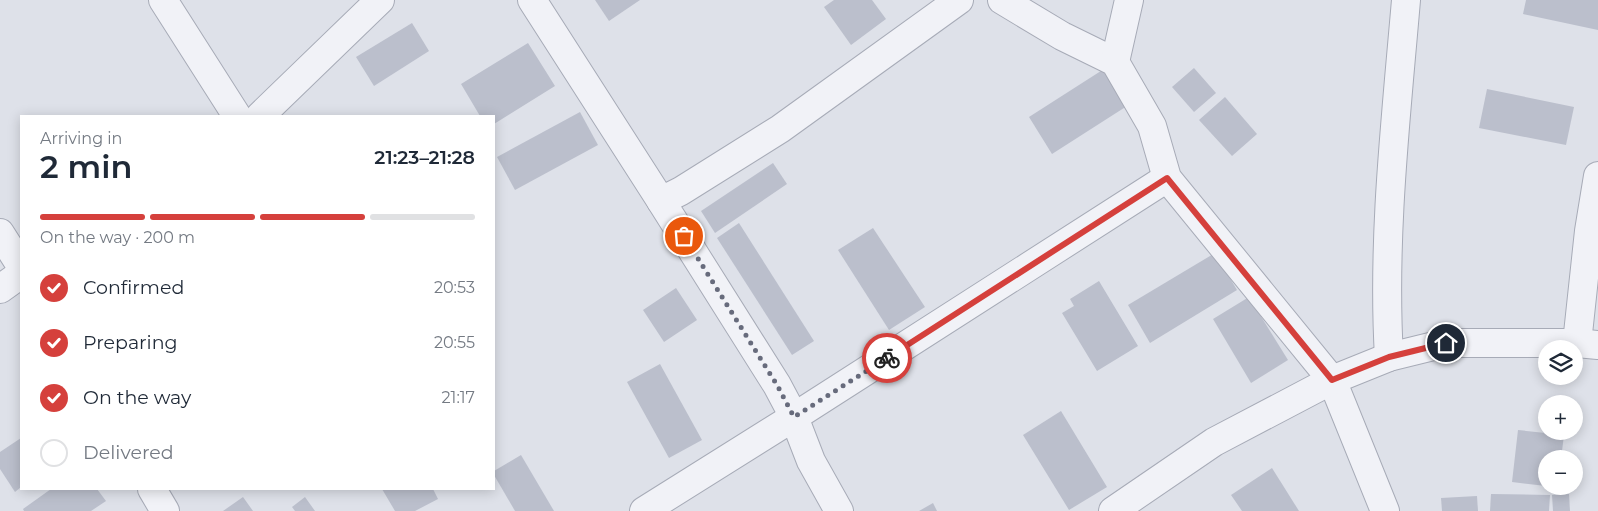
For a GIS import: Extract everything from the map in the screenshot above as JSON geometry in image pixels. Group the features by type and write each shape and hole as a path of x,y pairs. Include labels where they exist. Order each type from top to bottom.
{"street":[{"path":"163,0 236,115"},
{"path":"261,115 380,0"},
{"path":"532,0 777,385 794,417 811,461 839,511"},
{"path":"661,201 681,191 780,129 959,0"},
{"path":"1002,0 1062,36 1115,62 1152,126 1167,178 1332,380 1385,511"},
{"path":"1115,62 1129,0"},
{"path":"1389,357 1386,308 1392,170 1406,0"},
{"path":"1113,511 1214,442 1332,380 1389,357 1446,343 1588,344 1589,232 1598,176"},
{"path":"644,511 1167,178"},
{"path":"0,233 20,264"},
{"path":"0,289 20,275"}],"building":[{"path":"595,0 640,0 609,21"},
{"path":"834,0 872,0 886,19 851,45 824,7"},
{"path":"1526,0 1598,0 1598,30 1523,14"},
{"path":"412,23 429,51 374,86 356,57"},
{"path":"528,43 555,86 495,123 495,115 479,115 461,84"},
{"path":"1194,68 1216,93 1194,112 1172,87"},
{"path":"1104,69 1127,106 1052,154 1029,117"},
{"path":"1487,89 1574,107 1566,145 1479,128"},
{"path":"1225,97 1257,134 1232,156 1199,120"},
{"path":"580,112 598,145 515,190 497,157"},
{"path":"773,163 787,184 715,233 701,211"},
{"path":"739,223 814,341 792,355 717,238"},
{"path":"873,228 925,307 889,330 838,250"},
{"path":"1215,253 1237,290 1150,343 1128,305"},
{"path":"1099,281 1138,346 1097,371 1062,313 1074,306 1070,299"},
{"path":"676,288 697,320 664,342 643,310"},
{"path":"1249,297 1288,360 1251,383 1213,319"},
{"path":"660,364 702,440 669,458 627,382"},
{"path":"1061,411 1107,487 1069,510 1023,435"},
{"path":"1518,430 1538,432 1538,440 1563,440 1562,450 1538,450 1538,485 1512,482"},
{"path":"20,439 20,488 15,492 0,469 0,452"},
{"path":"521,455 554,511 515,511 495,477 495,470"},
{"path":"1272,468 1299,511 1242,511 1231,495"},
{"path":"50,490 98,490 106,501 91,511 24,511 23,509"},
{"path":"383,490 434,490 438,499 415,511 395,511"},
{"path":"1491,494 1550,495 1549,511 1490,511"},
{"path":"1552,495 1569,495 1570,511 1553,511"},
{"path":"1477,496 1478,511 1442,511 1441,498"},
{"path":"243,497 253,511 223,511"},
{"path":"305,497 315,511 295,511 292,507"},
{"path":"933,503 937,511 919,511"}],"way so far":[{"path":"684,236 777,385 794,417 887,358"}],"route":[{"path":"887,358 1167,178 1332,380 1389,357 1446,343"}]}
